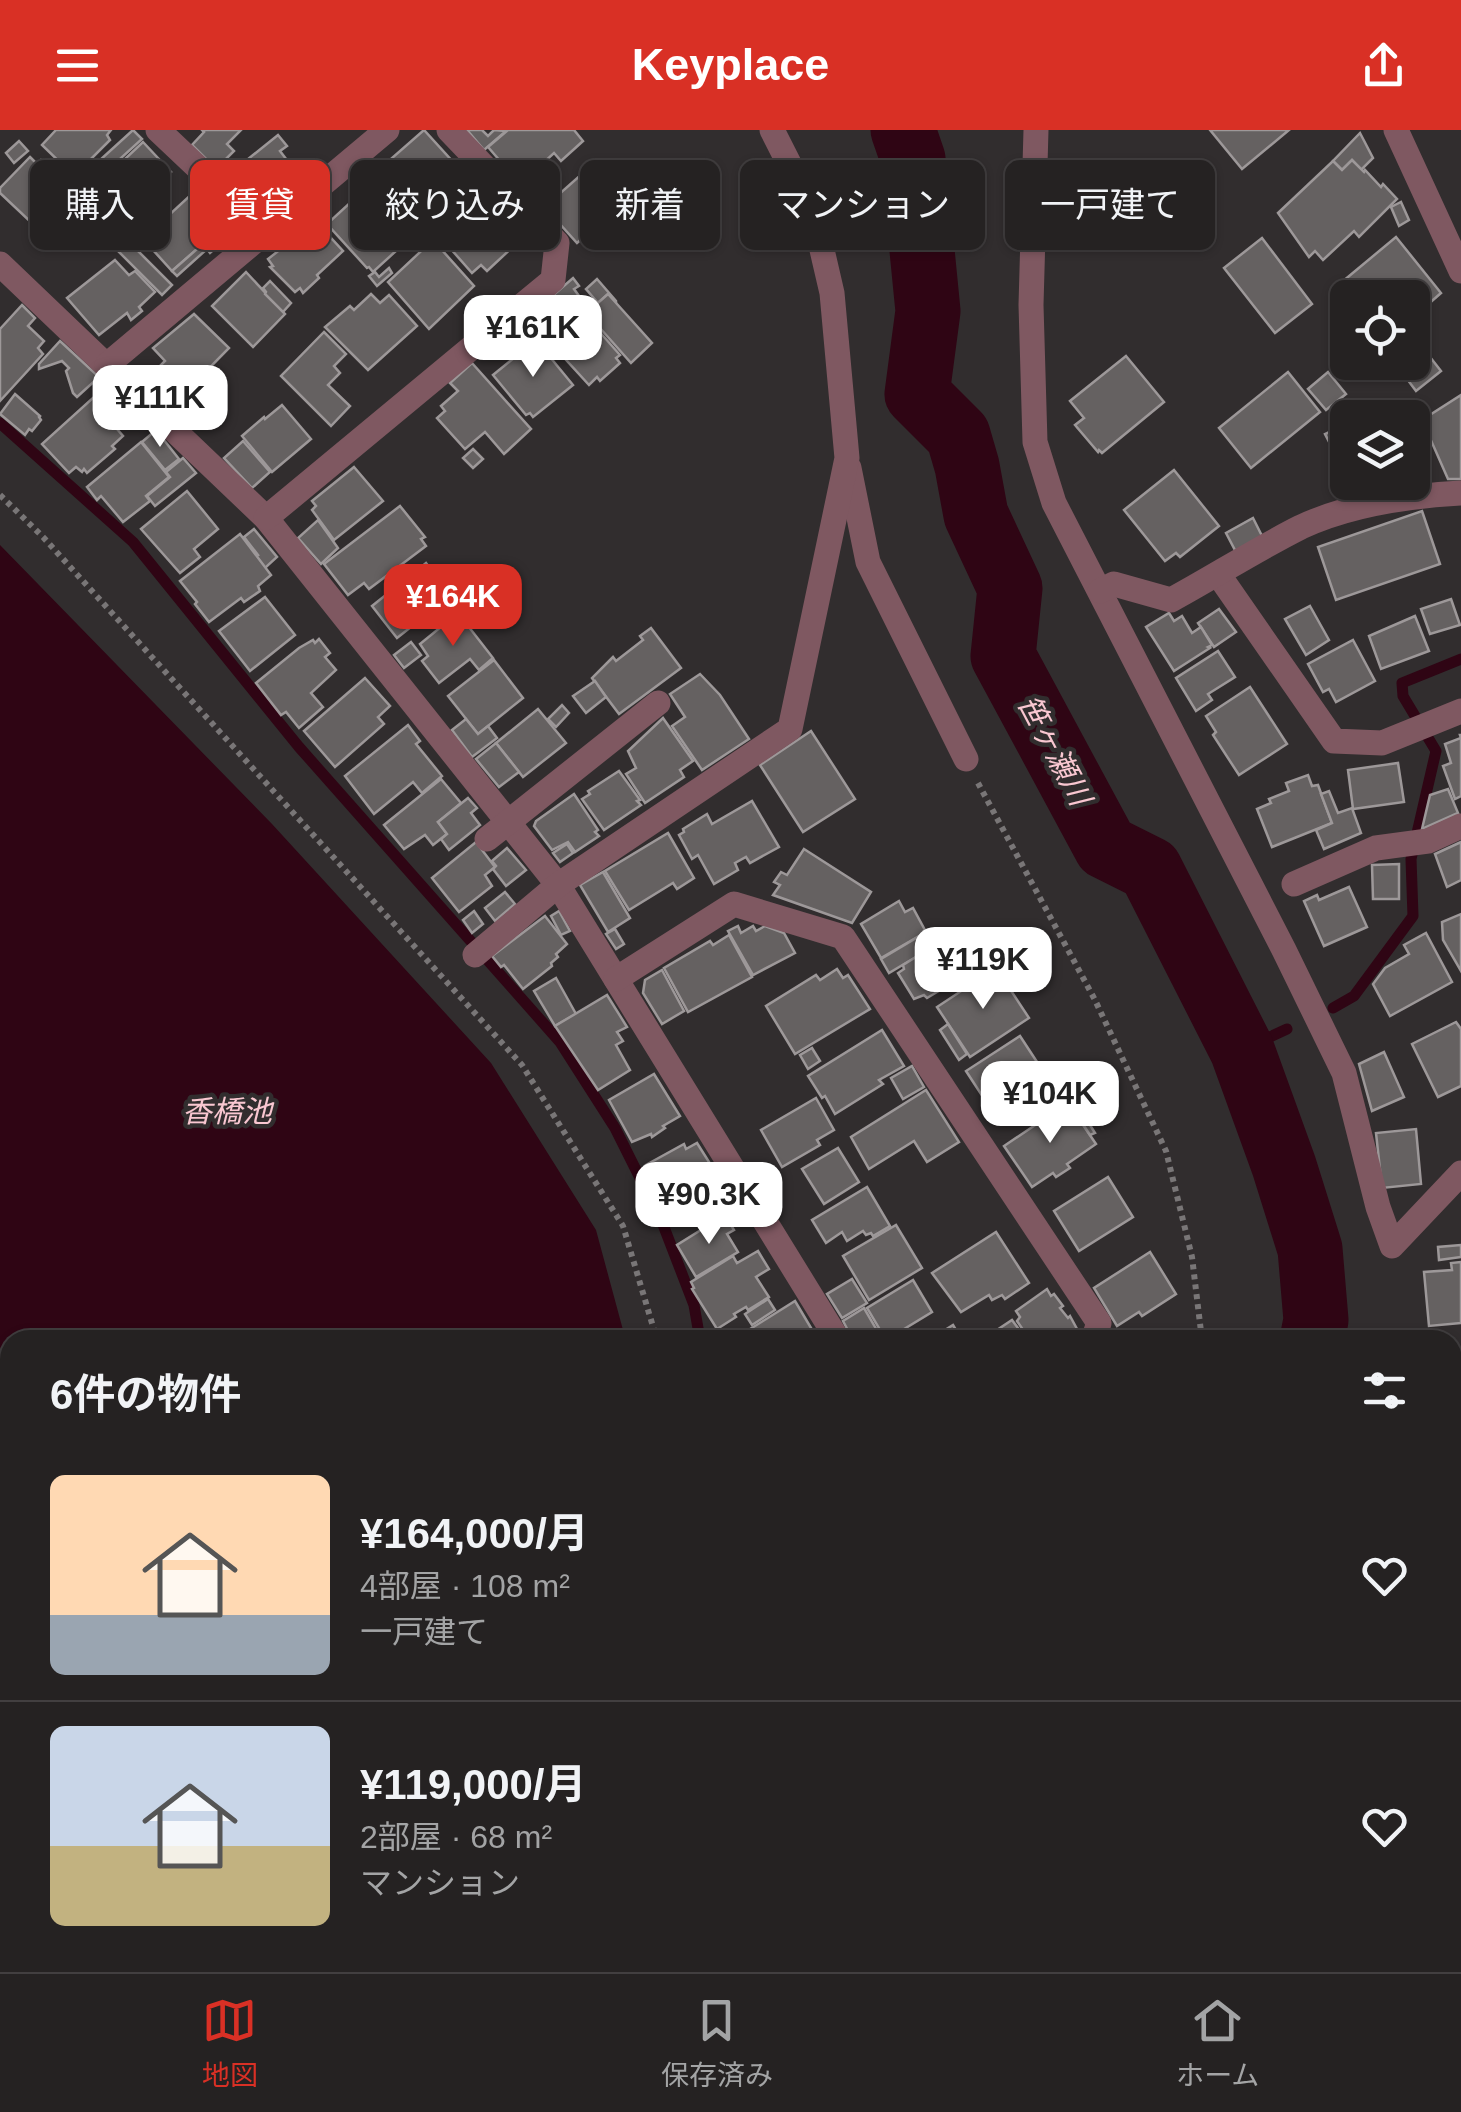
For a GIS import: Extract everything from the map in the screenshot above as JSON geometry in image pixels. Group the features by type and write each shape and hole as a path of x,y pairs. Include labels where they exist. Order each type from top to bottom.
{"street":[{"path":"158,130 190,160"},
{"path":"330,178 387,130"},
{"path":"266,518 554,280 557,243 449,130"},
{"path":"772,130 813,212 832,293 847,458 868,562 966,760"},
{"path":"1036,130 1031,305 1035,442 1054,503 1344,1073 1392,1246 1456,1188"},
{"path":"1396,130 1461,271"},
{"path":"107,365 244,250"},
{"path":"0,264 266,518 558,885 832,1330"},
{"path":"478,952 558,885 790,729 847,458"},
{"path":"1100,591 1114,584 1172,600 1303,526 1354,508 1461,493"},
{"path":"1218,574 1334,741 1382,742 1461,711"},
{"path":"487,839 658,703"},
{"path":"1294,884 1376,848 1428,841 1461,826"},
{"path":"616,979 734,904 842,937 1099,1323 1097,1330"}],"path":[{"path":"0,495 43,537 522,1065 623,1226 654,1330"},
{"path":"966,760 1095,1000 1166,1152 1192,1258 1201,1330"}],"water":[{"name":"香橋池","path":"0,545 272,824 491,1063 596,1230 623,1330 0,1330"}],"building":[{"path":"56,130 111,130 107,135 110,140 90,160 57,160 42,145"},
{"path":"133,130 142,139 119,160 100,160"},
{"path":"241,130 227,144 234,151 225,160 207,160 192,145 204,132"},
{"path":"424,130 451,160 390,160"},
{"path":"467,130 482,130 488,136 494,130 506,131 484,150"},
{"path":"508,130 574,130 583,141 561,161 554,153 546,160 499,160 488,147"},
{"path":"1210,130 1289,130 1242,169"},
{"path":"1360,133 1373,158 1361,170 1352,160 1342,170 1333,161"},
{"path":"278,135 287,146 280,151 287,160 247,160"},
{"path":"19,141 28,151 14,163 6,153"},
{"path":"143,142 160,160 124,160"},
{"path":"30,157 33,160 30,221 0,193 0,188"},
{"path":"1352,160 1397,199 1359,237 1354,231 1323,260 1315,251 1309,257 1278,213 1333,161 1342,170"},
{"path":"580,176 577,243 560,224 560,193"},
{"path":"190,196 190,250 196,250 172,271 153,250 170,250 170,214"},
{"path":"1401,202 1409,220 1399,226 1391,207"},
{"path":"350,203 350,249 330,227 330,221"},
{"path":"330,237 343,251 303,293 300,288 295,292 270,267 273,266 268,259 277,252 330,250"},
{"path":"1396,237 1441,293 1430,303 1430,280 1344,280"},
{"path":"1262,238 1312,304 1275,333 1224,268"},
{"path":"137,250 172,285 162,295 119,252"},
{"path":"196,250 206,250 177,276 172,271"},
{"path":"351,250 397,250 373,272"},
{"path":"422,250 442,250 474,286 429,329 388,282"},
{"path":"452,250 510,250 487,271 481,265 472,273"},
{"path":"115,260 129,275 135,271 155,292 131,320 127,313 99,335 67,298"},
{"path":"389,268 392,273 377,286 369,276 375,272 379,277"},
{"path":"246,272 285,314 253,347 212,306"},
{"path":"573,278 579,286 574,289 587,307 577,319 583,325 573,335 568,328 563,332 570,340 557,351 528,317"},
{"path":"597,279 616,302 608,294 598,303 586,289"},
{"path":"270,281 291,303 283,312 265,294 263,288"},
{"path":"371,294 380,303 389,295 417,326 368,370 325,327 350,306 354,310"},
{"path":"608,294 652,343 631,363 592,319 596,315 591,309"},
{"path":"22,305 35,318 28,326 44,341 38,348 43,354 0,401 0,329"},
{"path":"194,314 229,348 179,399 154,372 165,361 153,348"},
{"path":"597,329 620,355 616,358 620,363 600,381 597,377 589,385 558,351 570,340 576,347"},
{"path":"324,332 346,354 334,366 340,373 328,385 350,406 331,426 281,376"},
{"path":"536,340 573,385 533,417 530,413 526,415 493,375"},
{"path":"60,341 99,377 77,397 66,371 69,368 62,361 39,369"},
{"path":"1126,356 1164,402 1102,453 1098,452 1075,425 1084,418 1070,401"},
{"path":"1430,357 1441,371 1430,380"},
{"path":"472,363 531,429 504,454 485,432 465,449 437,418 445,411 441,406 458,391 450,383"},
{"path":"1288,372 1320,412 1251,468 1219,428"},
{"path":"1328,372 1330,380 1346,394 1330,400 1326,410 1308,389"},
{"path":"157,376 179,399 192,387 195,390 175,407 146,380"},
{"path":"1408,380 1430,380 1416,391"},
{"path":"105,387 124,409 110,421 123,436 112,446 115,449 87,473 76,467 69,473 42,444"},
{"path":"15,394 41,420 25,435 0,414"},
{"path":"1461,395 1461,479 1448,479 1430,438 1430,415"},
{"path":"282,405 311,439 272,472 242,436"},
{"path":"156,430 179,459 165,470 142,442"},
{"path":"243,441 270,472 252,488 224,458"},
{"path":"141,442 169,477 146,496 150,501 123,522 101,496 97,500 87,487"},
{"path":"473,449 483,459 473,468 463,458"},
{"path":"183,458 196,473 155,506 147,496 170,477 166,472"},
{"path":"354,467 383,501 334,540 312,510 316,506 312,501"},
{"path":"1174,470 1219,526 1180,557 1176,553 1165,561 1124,510"},
{"path":"187,491 218,529 194,549 200,557 180,573 141,529"},
{"path":"400,506 425,537 421,539 426,546 369,589 364,583 348,595 324,564"},
{"path":"1422,511 1440,564 1336,600 1318,547"},
{"path":"1253,518 1263,538 1236,552 1226,533"},
{"path":"318,520 338,548 321,564 298,538"},
{"path":"254,529 277,557 265,568 244,537"},
{"path":"240,534 271,575 258,586 260,591 244,602 241,598 209,622 180,581"},
{"path":"426,563 451,603 397,638 372,606"},
{"path":"265,597 295,635 250,671 219,631"},
{"path":"1451,599 1460,625 1430,634 1421,609"},
{"path":"1310,606 1329,640 1306,655 1285,619"},
{"path":"1219,609 1236,632 1214,647 1198,623"},
{"path":"458,613 493,658 479,670 470,659 439,683 422,661 428,656 420,644"},
{"path":"1169,613 1174,621 1182,616 1192,633 1201,627 1212,645 1174,671 1146,627"},
{"path":"1415,616 1429,651 1381,669 1369,636"},
{"path":"651,628 681,668 619,714 592,678 613,657 616,661 643,640 640,636"},
{"path":"319,639 330,653 325,657 336,670 311,693 323,707 299,728 286,712 281,715 256,683 299,648"},
{"path":"1353,640 1375,681 1336,702 1329,689 1323,692 1308,664"},
{"path":"411,642 421,655 404,668 394,655"},
{"path":"1218,651 1235,677 1208,694 1212,700 1196,711 1176,678"},
{"path":"494,660 523,698 478,734 448,696"},
{"path":"700,674 720,695 749,739 702,770 672,726 685,717 670,694"},
{"path":"365,678 390,706 378,717 384,724 335,767 304,731"},
{"path":"595,681 606,697 586,713 573,696"},
{"path":"1250,687 1287,744 1239,775 1213,735 1216,732 1206,716"},
{"path":"562,705 569,713 556,727 548,719"},
{"path":"538,709 566,743 523,777 496,743"},
{"path":"663,718 693,761 680,770 684,777 645,803 626,774 636,768 628,751"},
{"path":"466,719 478,734 488,726 497,738 472,757 452,730"},
{"path":"408,725 420,741 416,744 442,776 422,793 413,782 374,814 345,776"},
{"path":"811,731 855,799 803,832 760,765"},
{"path":"1461,738 1461,796 1455,799 1443,766 1451,763 1445,744"},
{"path":"496,743 519,772 499,787 476,759"},
{"path":"1398,763 1404,802 1353,809 1348,770"},
{"path":"619,771 641,805 604,830 582,799"},
{"path":"1308,775 1312,786 1318,785 1332,823 1272,847 1257,809 1289,791 1286,783"},
{"path":"441,779 461,803 438,822 447,834 433,845 425,835 404,849 384,825"},
{"path":"1448,789 1458,813 1422,829 1430,795"},
{"path":"1329,791 1338,813 1352,808 1361,833 1324,849 1316,830 1332,823 1321,794"},
{"path":"574,794 599,836 575,852 568,842 552,850 534,826"},
{"path":"468,798 477,808 471,813 480,825 449,850 441,839 447,834 438,822"},
{"path":"752,801 779,847 750,863 746,857 735,863 738,870 714,884 698,855 692,859 679,835 707,814 712,824"},
{"path":"668,833 694,878 677,889 673,883 629,910 605,871"},
{"path":"476,842 495,867 485,875 492,886 459,912 432,878"},
{"path":"1461,842 1461,880 1447,887 1435,854"},
{"path":"567,844 573,853 560,862 553,853"},
{"path":"507,848 526,870 506,886 493,869 496,866 492,861"},
{"path":"804,849 871,892 852,923 773,895 780,885 774,882 781,872 787,875"},
{"path":"1399,864 1399,899 1373,899 1372,865"},
{"path":"603,872 630,918 608,932 580,885"},
{"path":"1349,887 1367,927 1324,946 1304,901 1317,895 1319,900"},
{"path":"505,892 515,904 495,921 485,908"},
{"path":"899,901 905,912 913,908 926,932 881,958 861,924"},
{"path":"474,911 483,924 472,933 463,920"},
{"path":"559,911 570,931 561,935 551,916"},
{"path":"1461,914 1461,971 1443,940 1442,922"},
{"path":"545,916 567,944 556,954 552,966 523,989 492,956"},
{"path":"738,926 741,933 753,926 756,931 765,926 784,933 795,953 753,975 728,931"},
{"path":"615,929 624,944 616,949 606,934"},
{"path":"1426,933 1452,982 1390,1016 1373,984 1385,968 1409,954 1404,945"},
{"path":"923,934 931,948 889,973 881,959"},
{"path":"729,935 752,977 688,1012 664,968 710,941 713,945"},
{"path":"979,935 990,943 1001,961 978,973 963,945"},
{"path":"951,940 972,971 927,998 924,995 914,999 898,973 903,965"},
{"path":"996,968 1029,1018 970,1057 937,1007"},
{"path":"837,969 843,978 848,975 870,1009 795,1054 766,1006 816,975 820,980"},
{"path":"662,970 684,1011 662,1024 643,993 645,980"},
{"path":"556,978 576,1014 555,1026 534,991"},
{"path":"607,995 627,1027 617,1032 623,1041 616,1045 630,1070 598,1090 555,1026"},
{"path":"1456,1022 1461,1029 1461,1086 1438,1097 1412,1044"},
{"path":"948,1024 967,1054 959,1060 940,1030"},
{"path":"882,1030 904,1066 835,1114 808,1076"},
{"path":"1020,1036 1039,1065 1023,1076 1026,1080 996,1100 991,1092 983,1097 966,1071"},
{"path":"812,1048 820,1061 808,1069 800,1055"},
{"path":"1384,1052 1404,1097 1372,1111 1359,1064"},
{"path":"912,1066 924,1087 903,1099 891,1078"},
{"path":"654,1074 680,1116 652,1137 651,1134 632,1142 609,1100"},
{"path":"926,1090 959,1142 927,1162 914,1141 869,1169 851,1137"},
{"path":"816,1098 834,1130 817,1140 820,1145 782,1167 761,1130"},
{"path":"1068,1103 1096,1144 1067,1164 1070,1168 1056,1177 1053,1173 1032,1187 1004,1146"},
{"path":"1078,1106 1095,1133 1090,1135 1073,1109"},
{"path":"1416,1129 1421,1184 1382,1188 1376,1133"},
{"path":"697,1143 716,1173 666,1200 646,1165 684,1144 686,1149"},
{"path":"838,1148 859,1182 824,1204 802,1169"},
{"path":"1108,1177 1133,1217 1079,1251 1054,1211"},
{"path":"721,1182 736,1206 711,1222 696,1197"},
{"path":"867,1187 890,1226 873,1236 863,1231 847,1241 842,1232 826,1243 812,1220"},
{"path":"725,1215 734,1230 727,1234 738,1252 696,1277 677,1245"},
{"path":"896,1225 922,1268 869,1300 843,1256"},
{"path":"996,1232 1029,1283 1005,1299 1002,1295 992,1300 989,1295 961,1312 932,1273"},
{"path":"1461,1245 1461,1257 1439,1260 1438,1247"},
{"path":"758,1251 769,1269 756,1277 769,1297 734,1314 736,1317 717,1329 691,1282 733,1256 737,1263"},
{"path":"1150,1252 1176,1294 1142,1316 1139,1312 1117,1326 1094,1288"},
{"path":"1461,1262 1461,1323 1429,1326 1424,1272 1452,1270 1451,1263"},
{"path":"852,1279 867,1303 842,1318 827,1294"},
{"path":"913,1280 932,1312 902,1330 880,1330 867,1308"},
{"path":"1047,1289 1077,1329 1023,1330 1016,1311"},
{"path":"768,1299 775,1310 752,1325 745,1314"},
{"path":"795,1301 812,1330 749,1330"},
{"path":"864,1308 877,1330 848,1330 843,1321"},
{"path":"1012,1320 1019,1330 997,1330"}],"waterway":[{"name":"笹ヶ瀬川","path":"903,130 913,159 928,311 917,394 958,435 976,515 1010,588 1003,656 1106,847 1150,869 1242,1050 1310,1249 1314,1330"},
{"path":"0,423 133,542 299,747 560,1042 615,1128 662,1222 694,1305 698,1330"},
{"path":"1333,1008 1354,996 1413,916 1411,859 1436,751 1403,696 1402,683 1461,659"},
{"path":"1242,1050 1287,1029"}]}
